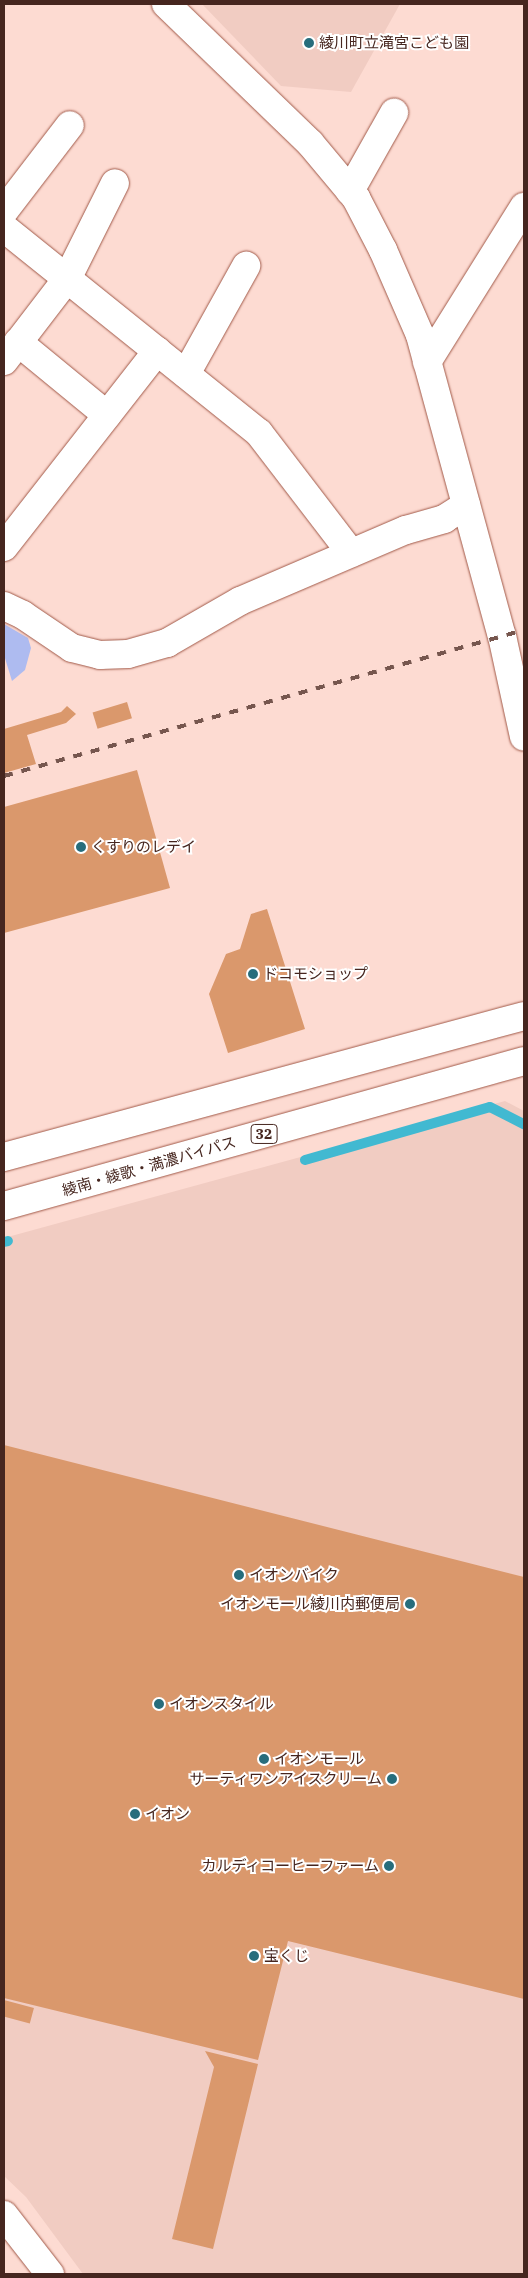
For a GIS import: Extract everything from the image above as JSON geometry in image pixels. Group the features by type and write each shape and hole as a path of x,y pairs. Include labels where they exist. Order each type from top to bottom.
{"main road":[{"path":"166,4 310,142 350,191 383,250 420,335 466,506 519,690 524,737"},
{"path":"350,191 394,113"},
{"path":"4,211 70,124"},
{"path":"107,415 11,352 67,279 115,183"},
{"path":"427,362 524,207"},
{"path":"4,228 259,432 351,554"},
{"path":"186,374 246,266"},
{"path":"4,547 157,351"},
{"path":"4,606 72,648 100,655 128,654 166,642 240,600 406,530 444,519 466,506"},
{"path":"4,1157 524,1016"},
{"name":"綾南・綾歌・満濃バイパス","path":"4,1206 524,1060"},
{"path":"8,2228 50,2274"}],"shaded area":[{"name":"綾川町立滝宮こども園","path":"202,4 400,4 351,92 281,86"},
{"path":"4,624 28,638 31,648 25,670 12,681 4,655"},
{"path":"505,1101 524,1111 524,2274 83,2274 26,2197 4,2176 4,1238"}],"building":[{"path":"127,702 132,718 98,729 93,713"},
{"path":"67,706 76,714 66,723 27,735 36,764 4,773 4,729 61,712"},
{"name":"くすりのレデイ","path":"137,770 170,888 4,933 4,807"},
{"name":"ドコモショップ","path":"267,909 305,1029 228,1053 209,994 226,954 240,949 251,914"},
{"name":"イオンモール","path":"4,1445 524,1577 524,1999 288,1941 258,2060 4,1998"},
{"path":"4,2000 34,2008 30,2023 4,2017"},
{"path":"205,2051 258,2064 213,2249 172,2239 214,2067"}],"waterway":[{"path":"305,1160 490,1107 524,1124"},
{"path":"4,1242 8,1241"}],"railway":[{"path":"4,776 524,630"}],"place":[{"name":"綾川町立滝宮こども園","path":"309,43"},
{"name":"くすりのレデイ","path":"81,847"},
{"name":"ドコモショップ","path":"253,974"},
{"name":"イオンバイク","path":"239,1575"},
{"name":"イオンモール綾川内郵便局","path":"410,1604"},
{"name":"イオンスタイル","path":"159,1704"},
{"name":"イオンモール","path":"264,1759"},
{"name":"サーティワンアイスクリーム","path":"392,1779"},
{"name":"イオン","path":"135,1814"},
{"name":"カルディコーヒーファーム","path":"389,1866"},
{"name":"宝くじ","path":"254,1956"}]}
